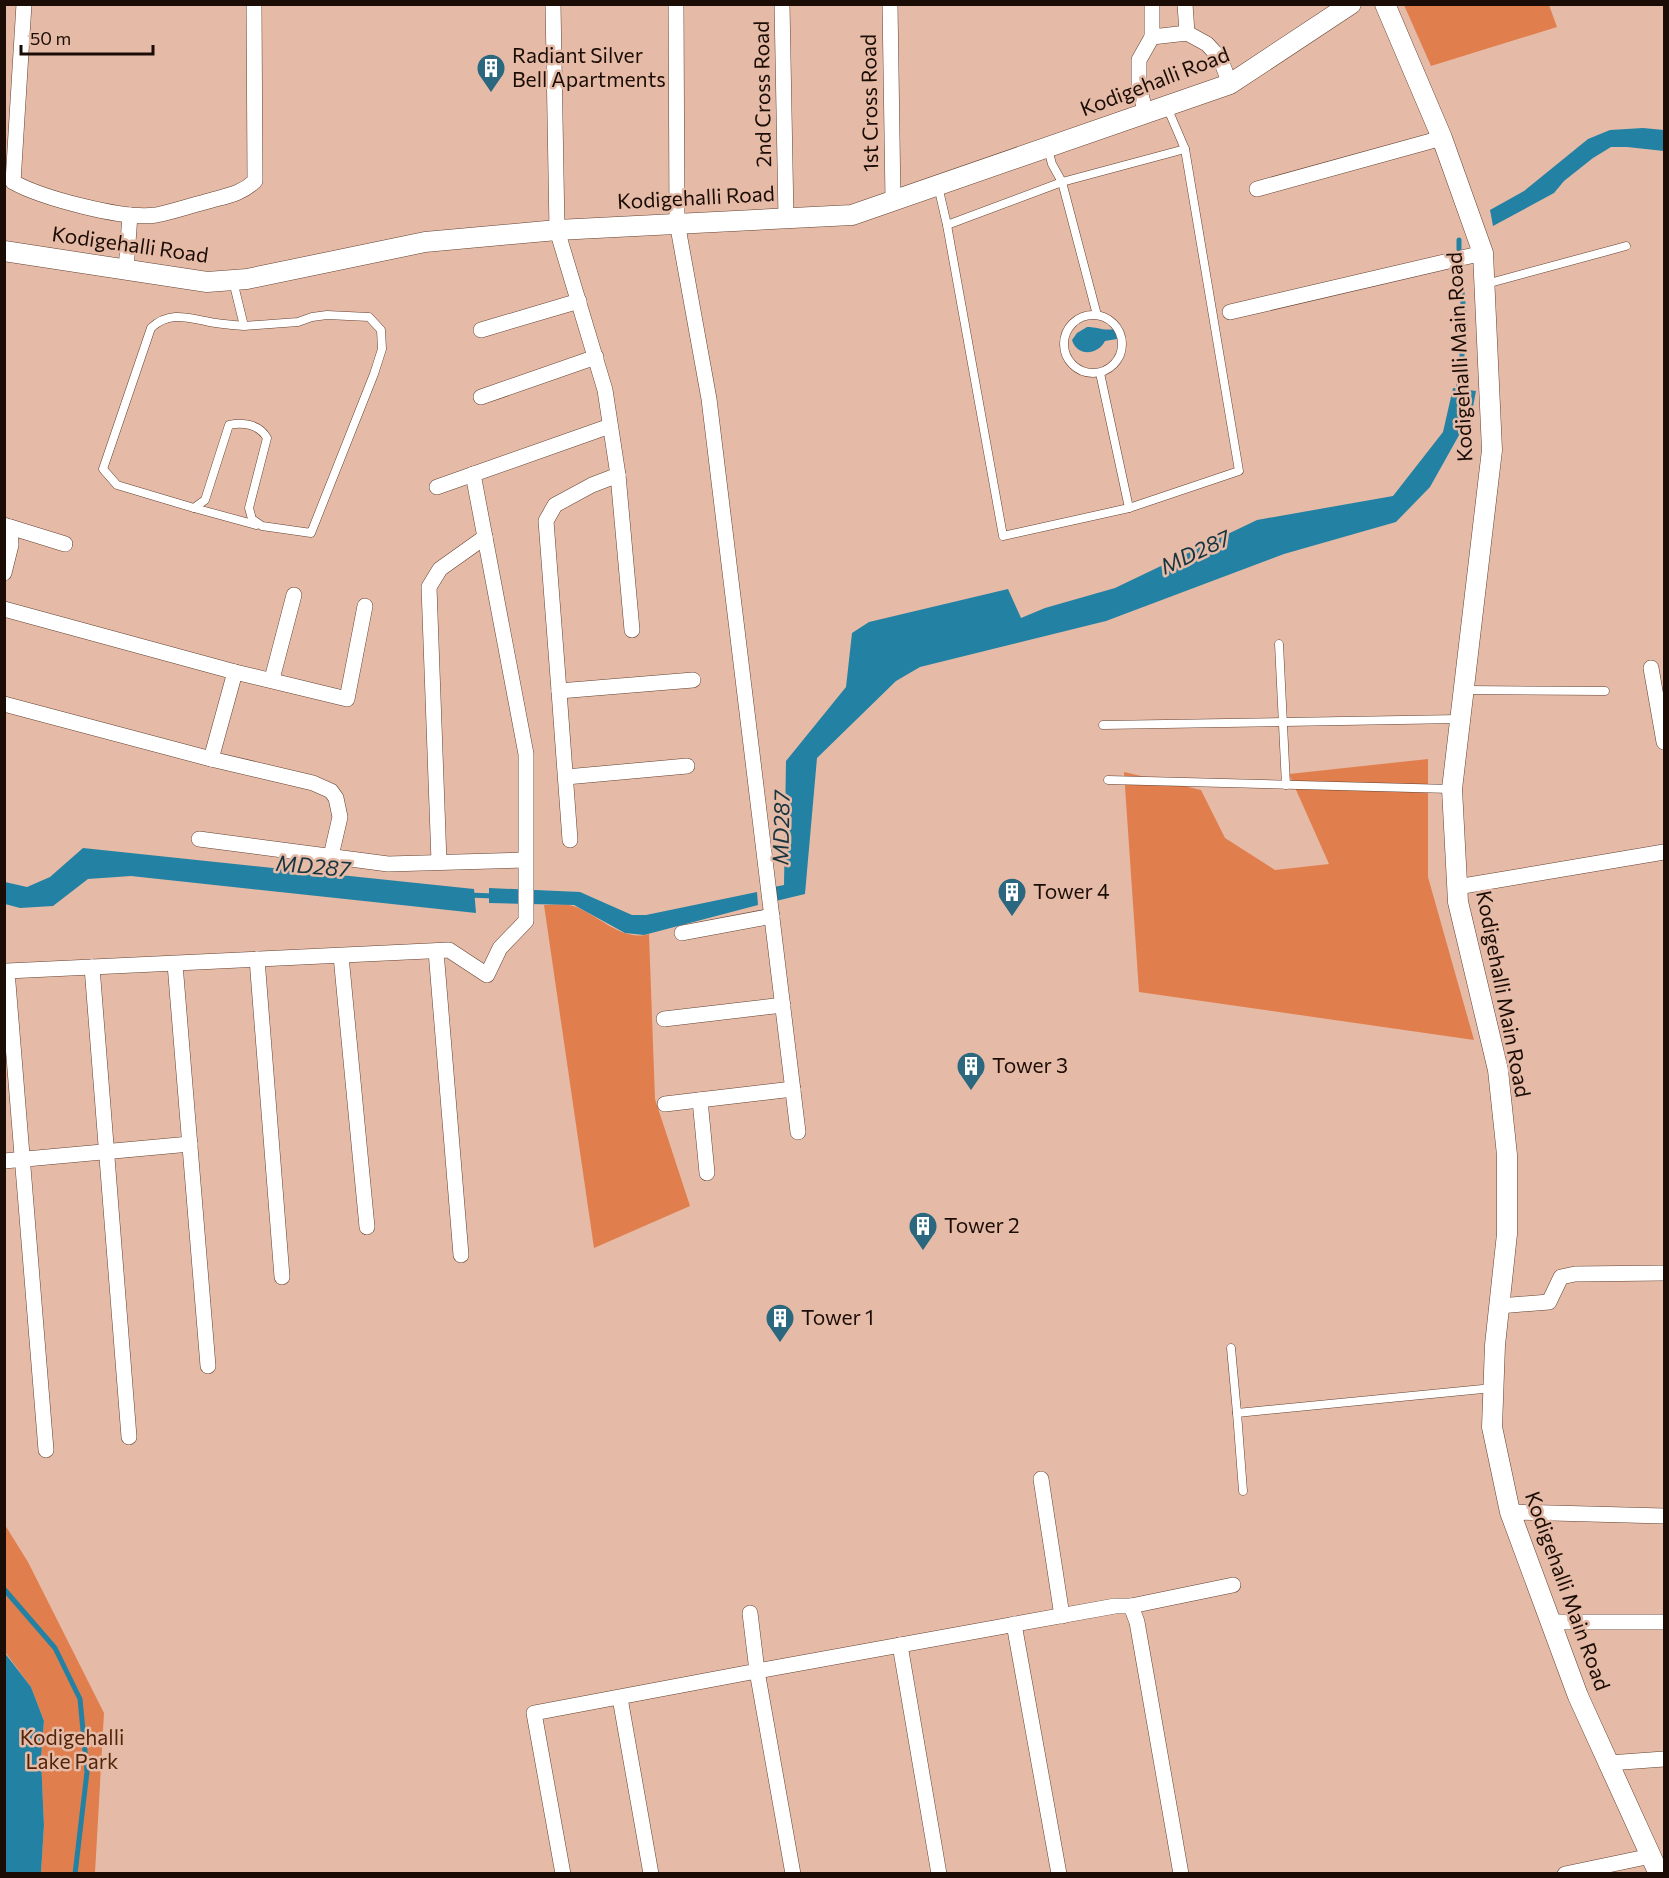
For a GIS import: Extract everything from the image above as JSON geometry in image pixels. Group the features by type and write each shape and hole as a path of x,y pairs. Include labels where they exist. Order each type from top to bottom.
{"street":[{"path":"24,4 14,182 68,203 130,215 155,215 245,191 255,181 254,4"},
{"path":"553,4 557,230 605,390 618,475 632,630"},
{"path":"676,4 677,222 709,399 798,1132"},
{"name":"2nd Cross Road","path":"782,4 786,218"},
{"name":"1st Cross Road","path":"890,4 893,201"},
{"path":"1146,114 1140,87 1139,60 1152,37 1152,4"},
{"path":"1185,4 1187,33"},
{"name":"Kodigehalli Road","path":"4,251 207,282 247,279 425,242 677,222 852,215 1230,84 1351,4"},
{"name":"Kodigehalli Main Road","path":"1385,4 1442,138 1483,253 1492,450 1452,789 1458,902 1498,1070 1507,1155 1507,1234 1499,1306 1492,1427 1510,1512 1578,1696 1655,1865"},
{"path":"1152,37 1187,33 1206,44 1220,58 1230,84"},
{"path":"1257,189 1442,138"},
{"path":"126,270 130,215"},
{"path":"1230,312 1483,253"},
{"path":"481,330 579,301"},
{"path":"481,397 596,357"},
{"path":"437,487 610,426"},
{"path":"46,1450 7,971 449,950 487,975 500,948 526,921 526,754 473,474"},
{"path":"570,840 546,521 555,505 592,485 618,475"},
{"path":"4,573 11,545 7,526 65,543"},
{"path":"439,862 429,587 440,569 485,537"},
{"path":"272,679 294,595"},
{"path":"4,609 236,672 347,699 366,606"},
{"path":"1651,668 1665,742"},
{"path":"210,759 236,672"},
{"path":"559,691 693,680"},
{"path":"4,704 210,759 313,783 331,791 336,798 340,817 331,856"},
{"path":"566,777 687,766"},
{"path":"199,839 388,864 439,862 526,868"},
{"path":"1457,887 1665,852"},
{"path":"682,933 772,916"},
{"path":"436,951 461,1255"},
{"path":"341,956 367,1227"},
{"path":"257,960 282,1277"},
{"path":"175,964 208,1366"},
{"path":"92,967 129,1437"},
{"path":"664,1019 783,1005"},
{"path":"665,1104 793,1089"},
{"path":"700,1100 707,1173"},
{"path":"4,1161 190,1144"},
{"path":"1499,1306 1549,1302 1561,1277 1575,1274 1665,1273"},
{"path":"1041,1479 1062,1616"},
{"path":"1510,1512 1665,1516"},
{"path":"563,1874 534,1713 1233,1586"},
{"path":"1131,1606 1137,1622 1181,1874"},
{"path":"750,1613 757,1671 793,1874"},
{"path":"1551,1622 1665,1622"},
{"path":"1014,1624 1059,1874"},
{"path":"900,1645 939,1874"},
{"path":"620,1698 651,1874"},
{"path":"1609,1763 1665,1759"},
{"path":"1565,1874 1655,1865"}],"lane":[{"path":"938,186 1003,536 1129,508 1239,471 1185,148 1167,107"},
{"path":"1047,147 1052,164 1062,182 1097,315"},
{"path":"947,225 1062,182 1185,148"},
{"path":"1484,284 1626,246"},
{"path":"233,280 244,326"},
{"path":"180,315 244,326 298,322 327,315 369,317 381,330 382,349 311,533 262,526 194,508 117,484 103,469 151,328 157,322 180,315"},
{"path":"1097,315 1115,325 1120,333 1123,343 1117,362 1100,373 1081,371 1073,366 1068,358 1064,341 1067,332 1078,319 1097,315"},
{"path":"1100,373 1129,508"},
{"path":"194,508 204,500 229,425 243,422 263,431 267,438 249,508 252,519 262,526"},
{"path":"1279,644 1286,784"},
{"path":"1463,690 1605,691"},
{"path":"1103,725 1460,719"},
{"path":"1108,780 1452,789"},
{"path":"1231,1348 1243,1491"},
{"path":"1238,1413 1493,1388"}],"green space":[{"path":"1404,5 1549,5 1557,27 1431,66"},
{"path":"1428,759 1428,877 1474,1040 1139,992 1124,772 1201,790 1225,838 1275,870 1329,864 1289,774"},
{"path":"544,905 572,906 621,931 639,936 649,934 655,1099 690,1206 594,1248"},
{"name":"Kodigehalli Lake Park","path":"5,1525 28,1562 104,1713 95,1873 41,1873 44,1825 41,1758 44,1721 31,1687 5,1652"}],"water":[{"path":"1643,128 1664,130 1664,151 1611,147 1564,181 1554,193 1493,226 1490,210 1524,191 1588,139 1610,130"},
{"path":"1087,327 1115,329 1117,339 1105,341 1102,346 1093,351 1078,349 1072,340 1077,333"},
{"path":"1453,388 1476,391 1472,412 1430,487 1396,522 1284,554 1106,621 920,667 896,681 817,758 805,894 776,901 774,887 784,885 786,761 846,687 852,633 869,622 1008,589 1021,618 1045,608 1115,588 1257,520 1393,496 1443,432"},
{"path":"83,848 474,889 476,913 131,876 88,879 53,906 20,908 5,904 5,882 27,887 50,877"},
{"path":"489,888 580,892 632,915 646,915 757,892 758,905 644,935 625,933 574,905 489,903"},
{"path":"4,1652 31,1687 44,1721 41,1758 44,1825 41,1873 5,1873"}],"waterway":[{"path":"1459,240 1459,249"},
{"name":"MD287","path":"1458,393 1465,326 1460,270"},
{"name":"MD287","path":"468,895 494,896"},
{"path":"4,1589 55,1648 80,1699 87,1772 75,1874"}],"place":[{"name":"Radiant Silver Bell Apartments","path":"491,94"},
{"name":"Tower 4","path":"1012,918"},
{"name":"Tower 3","path":"971,1092"},
{"name":"Tower 2","path":"923,1252"},
{"name":"Tower 1","path":"780,1344"}]}
